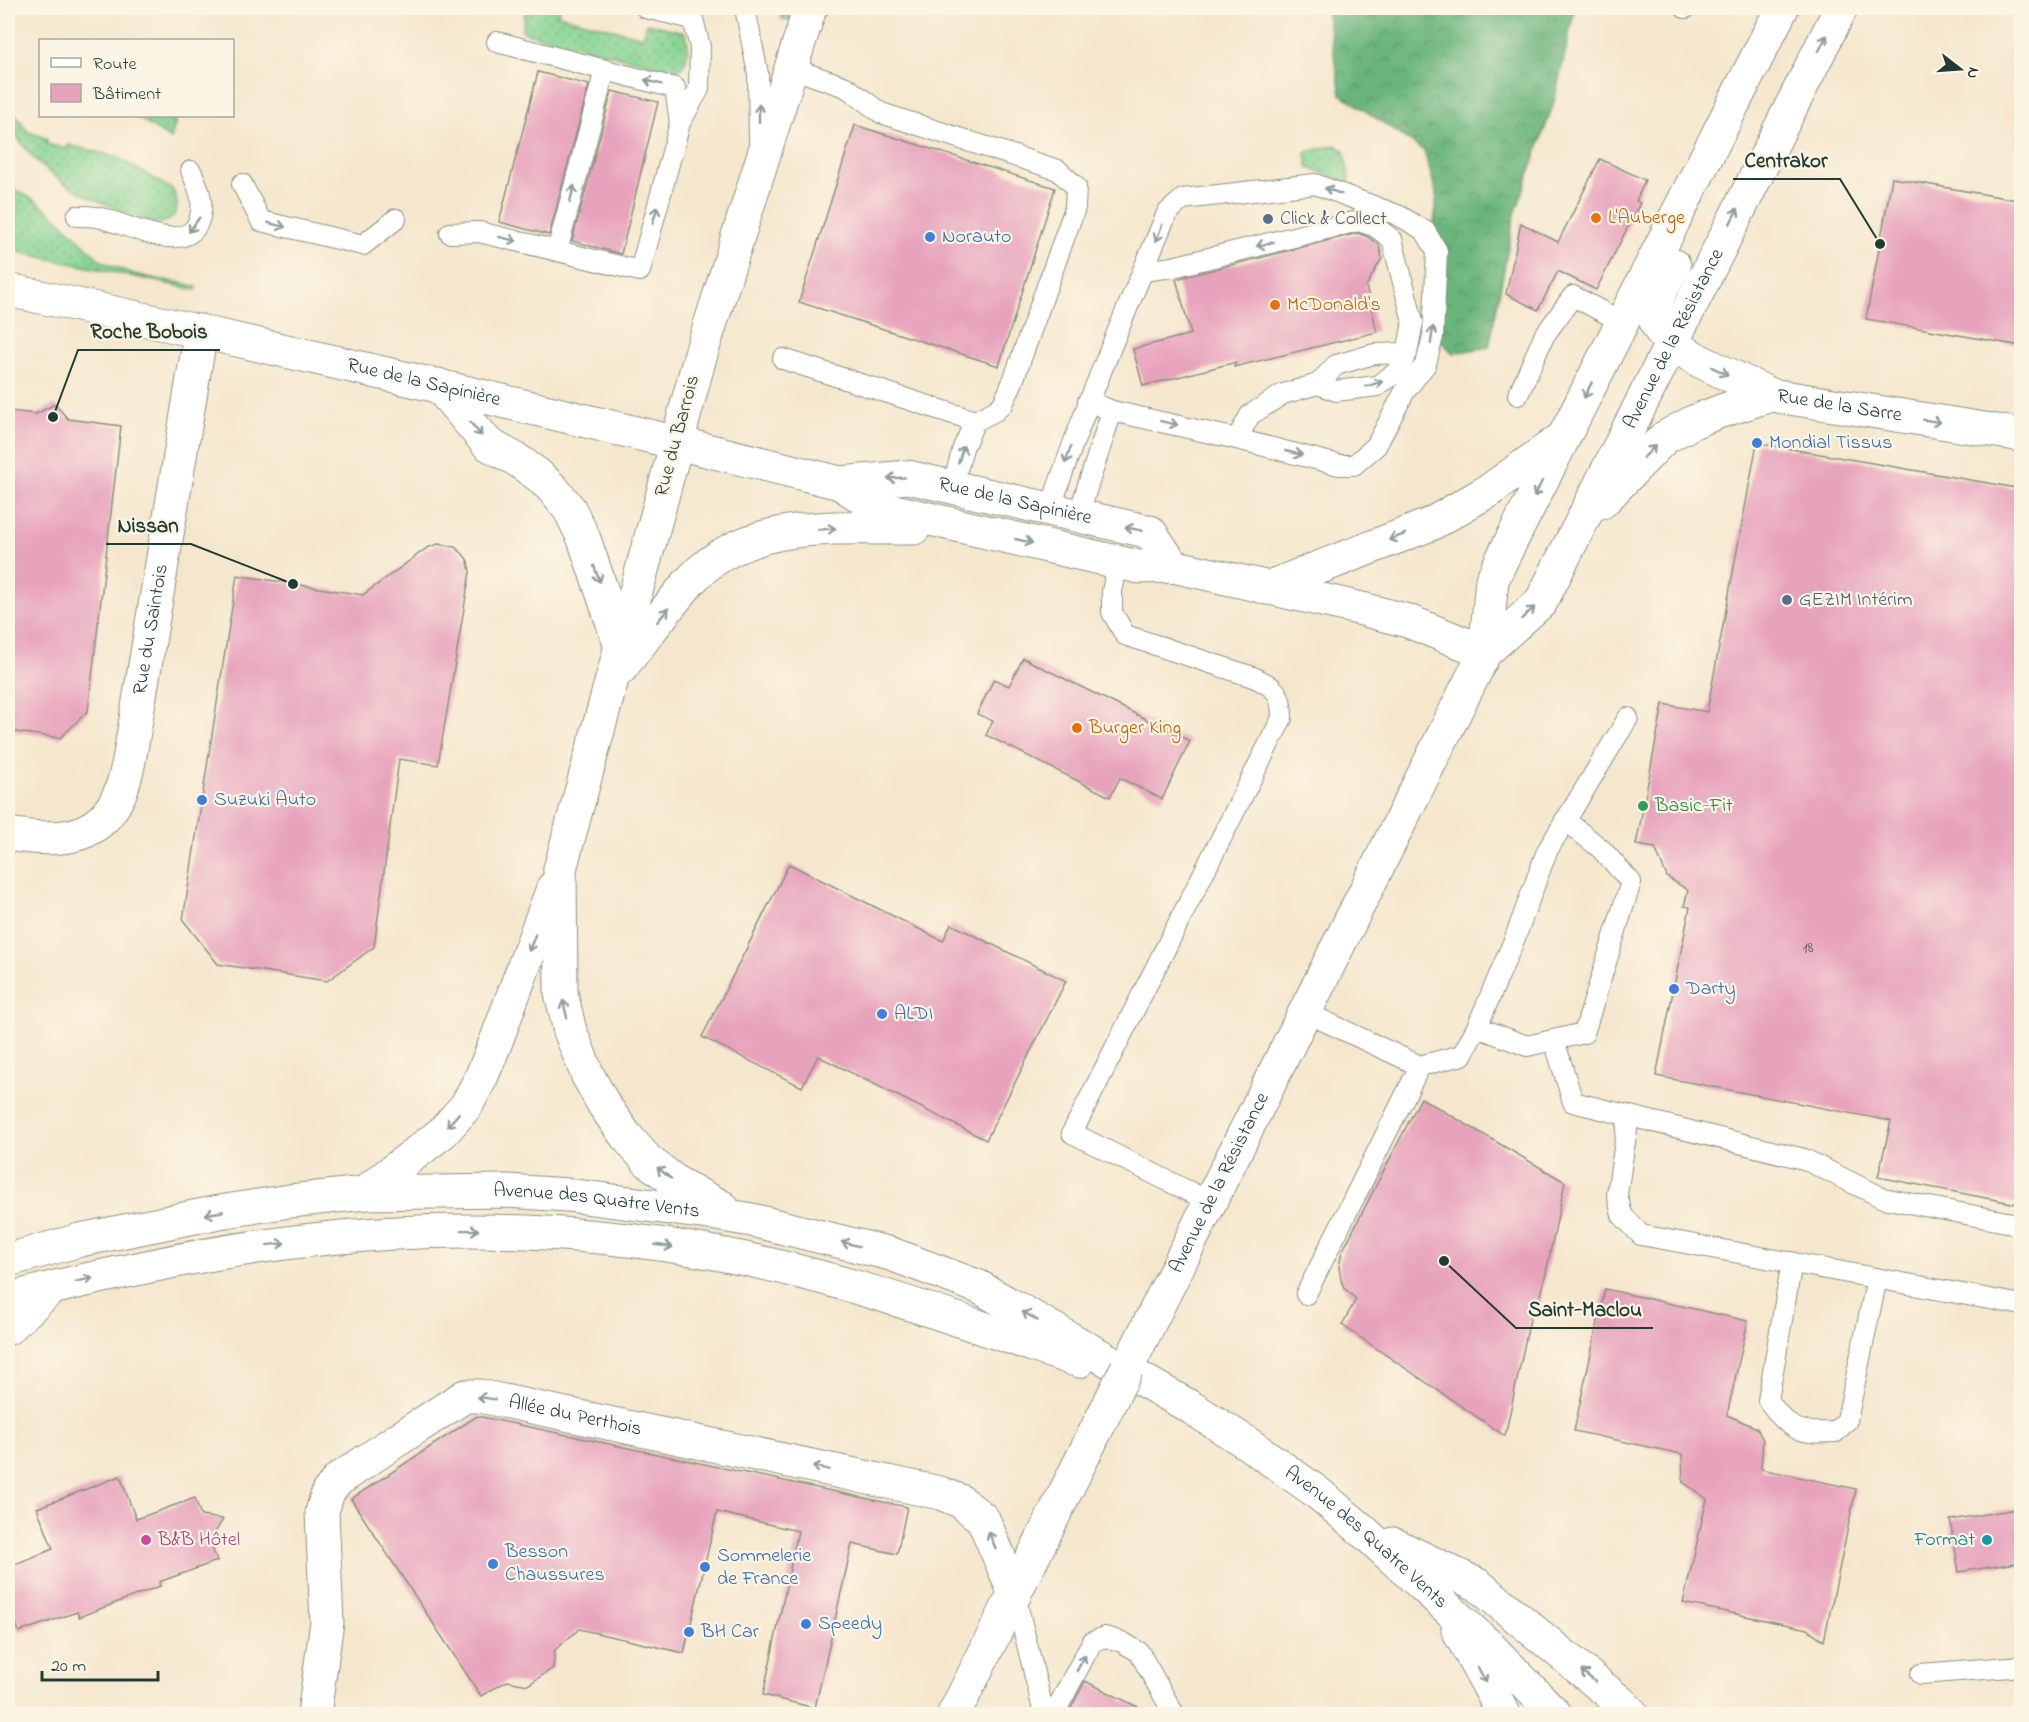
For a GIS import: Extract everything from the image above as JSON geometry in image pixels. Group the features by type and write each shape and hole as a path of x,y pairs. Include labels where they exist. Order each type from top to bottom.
{"main road":[{"name":"Rue du Barrois","path":"560,869 697,366 810,8"},
{"name":"Avenue de la Résistance","path":"954,1714 1485,652 1492,580 1782,8"},
{"name":"Avenue de la Résistance","path":"1485,652 1541,602 1841,8"},
{"path":"1670,343 1658,328 1655,319 1658,297 1737,144 1740,91"},
{"name":"Rue de la Sapinière","path":"8,290 201,331 677,442 840,483 878,507 1118,563 1139,567 1173,566 1408,621 1485,652"},
{"name":"Rue du Saintois","path":"8,834 41,839 70,837 95,827 110,812 120,795 129,761 201,331"},
{"name":"Rue de la Sarre","path":"1670,343 1700,361 1771,395 2022,435"},
{"path":"438,385 488,444 538,475 570,510 588,549 617,662"},
{"path":"1580,525 1664,438 1693,422 1771,395"},
{"path":"1267,588 1431,524 1490,490 1564,437"},
{"name":"Rue de la Sapinière","path":"840,483 908,477 1150,532 1173,566"},
{"path":"617,662 693,578 733,548 757,537 777,532 832,529 967,528"},
{"path":"364,1193 443,1132 466,1106 488,1061 560,869"},
{"path":"560,869 561,993 570,1031 588,1076 620,1128 648,1161 677,1184 752,1220"},
{"name":"Avenue des Quatre Vents","path":"8,1260 80,1240 219,1212 290,1201 364,1193 507,1191 631,1202 752,1220 891,1254 979,1287 1247,1443 1314,1490 1361,1529 1489,1646 1555,1714"},
{"name":"Avenue des Quatre Vents","path":"8,1300 51,1287 217,1252 343,1235 423,1230 496,1230 614,1239 714,1253 788,1269 855,1286 1154,1387"},
{"path":"8,1328 51,1287"},
{"name":"Allée du Perthois","path":"314,1714 327,1622 322,1512 328,1492 338,1480 465,1396 480,1396 940,1493 960,1501 983,1519 1015,1594"},
{"path":"1361,1529 1478,1585 1632,1714"},
{"path":"1445,1605 1504,1714"}],"lane":[{"path":"450,233 479,232 640,271 680,123 699,89 700,47 693,19 646,8"},
{"path":"745,8 758,74 759,172"},
{"path":"497,42 675,88 680,123"},
{"path":"791,68 846,87 881,113 1058,170 1076,187 1075,208 1003,404 995,411 975,421 963,448 952,488"},
{"path":"557,251 605,70"},
{"path":"77,216 97,217 151,234 172,238 187,234 198,224 202,208 200,190 191,171"},
{"path":"242,184 261,221 363,245 396,219"},
{"path":"1064,513 1069,451 1089,401 1167,213 1183,199 1315,184 1400,216 1425,231 1437,251 1432,336 1426,364 1405,391 1376,446 1354,465 1339,465 1238,439 1112,411 1089,401"},
{"path":"1143,271 1173,267 1358,221 1374,226 1392,239 1413,322 1407,353 1397,372 1377,386 1336,391 1318,384"},
{"path":"1518,395 1544,336 1573,296 1622,322"},
{"path":"1238,439 1250,415 1283,394 1318,384 1336,365 1374,354 1407,353"},
{"path":"783,359 975,421"},
{"path":"1064,513 1112,411"},
{"path":"1118,563 1112,591 1112,612 1125,635 1253,677 1270,685 1282,701 1282,718 1072,1133 1210,1202"},
{"path":"1305,1012 1420,1066 1462,1055 1477,1027 1515,938 1547,851 1628,718"},
{"path":"1477,1027 1527,1046 1584,1033 1631,882 1601,849 1565,820"},
{"path":"1554,1040 1573,1102 1804,1159 1883,1198 2022,1225"},
{"path":"1306,1294 1420,1066"},
{"path":"1629,1116 1617,1194 1622,1215 1641,1235 2022,1305"},
{"path":"1792,1262 1768,1400 1780,1416 1798,1431 1836,1432 1847,1420 1877,1278"},
{"path":"1015,1594 1044,1714"},
{"path":"1054,1714 1092,1642 1105,1637 1122,1642 1139,1652 1174,1714"},
{"path":"1922,1674 2022,1666"}],"green space":[{"path":"526,8 560,8 558,15 643,37 647,23 683,32 687,43 686,61 681,68 672,70 526,33 522,30"},
{"path":"776,8 832,8 815,21 783,20"},
{"path":"1326,8 1575,8 1554,102 1514,217 1489,347 1453,353 1424,324 1437,195 1424,151 1341,94"},
{"path":"8,103 27,131 47,139 46,144 67,149 68,145 117,157 172,189 177,203 171,219 166,222 151,222 98,201 65,183 36,160 23,145 11,126"},
{"path":"137,117 177,117 171,139"},
{"path":"1335,145 1344,150 1350,183 1308,168 1306,152"},
{"path":"8,188 34,200 46,209 100,260 121,270 191,285 197,287 196,290 8,250"}],"building":[{"path":"538,72 589,85 549,235 499,222"},
{"path":"612,91 658,102 621,254 572,241"},
{"name":"Norauto","path":"855,125 1055,188 999,366 799,302"},
{"path":"1600,159 1645,180 1636,201 1640,203 1596,290 1558,271 1538,310 1506,294 1521,223 1558,242"},
{"path":"1892,178 2022,201 2022,346 1866,319"},
{"name":"McDonald's","path":"1358,233 1379,245 1382,258 1366,286 1377,332 1234,367 1236,362 1143,386 1133,349 1191,334 1176,279"},
{"path":"55,404 68,419 121,426 88,711 60,738 8,731 8,411 36,414"},
{"path":"1757,443 2022,489 2022,1205 1878,1177 1891,1121 1656,1076 1690,907 1684,906 1688,890 1667,877 1655,848 1636,845 1663,704 1707,712"},
{"path":"438,544 455,547 463,554 468,561 470,572 438,765 399,759 374,947 327,981 218,964 183,920 237,575 363,595 427,548"},
{"name":"Burger King","path":"1023,658 1190,741 1162,799 1120,778 1110,797 986,735 993,721 977,714 994,679 1009,686"},
{"name":"ALDI","path":"789,864 943,941 951,924 1066,981 986,1140 818,1056 802,1087 702,1037"},
{"path":"1421,1098 1565,1182 1539,1306 1533,1305 1505,1436 1342,1325 1356,1299 1344,1288 1341,1280 1339,1267 1342,1252"},
{"path":"1605,1289 1748,1321 1727,1415 1757,1428 1763,1440 1761,1469 1856,1489 1824,1641 1808,1629 1683,1603 1707,1499 1683,1482 1682,1454 1574,1431"},
{"path":"477,1416 907,1507 897,1554 852,1544 815,1708 763,1695 798,1531 717,1512 684,1653 579,1629 555,1650 553,1668 528,1685 507,1681 481,1696 351,1499"},
{"path":"120,1476 136,1519 195,1498 201,1516 223,1519 210,1541 217,1561 159,1582 160,1586 79,1617 77,1612 19,1632 8,1602 8,1567 53,1549 37,1508"},
{"name":"Format","path":"2022,1508 2022,1562 1959,1572 1950,1520"},
{"path":"1085,1681 1152,1714 1068,1714"}],"place":[{"name":"L'Auberge","path":"1596,218"},
{"name":"Click & Collect","path":"1268,219"},
{"name":"Norauto","path":"930,237"},
{"name":"Centrakor","path":"1880,244"},
{"name":"McDonald's","path":"1275,305"},
{"name":"Roche Bobois","path":"53,417"},
{"name":"Mondial Tissus","path":"1757,443"},
{"name":"Nissan","path":"293,584"},
{"name":"GEZIM Intérim","path":"1787,600"},
{"name":"Burger King","path":"1077,728"},
{"name":"Suzuki Auto","path":"202,800"},
{"name":"Basic-Fit","path":"1643,806"},
{"name":"Darty","path":"1674,989"},
{"name":"ALDI","path":"882,1014"},
{"name":"Saint-Maclou","path":"1444,1261"},
{"name":"B&B Hôtel","path":"146,1540"},
{"name":"Format","path":"1987,1540"},
{"name":"Besson Chaussures","path":"493,1564"},
{"name":"Sommelerie de France","path":"705,1567"},
{"name":"Speedy","path":"806,1624"},
{"name":"BH Car","path":"689,1632"}]}
